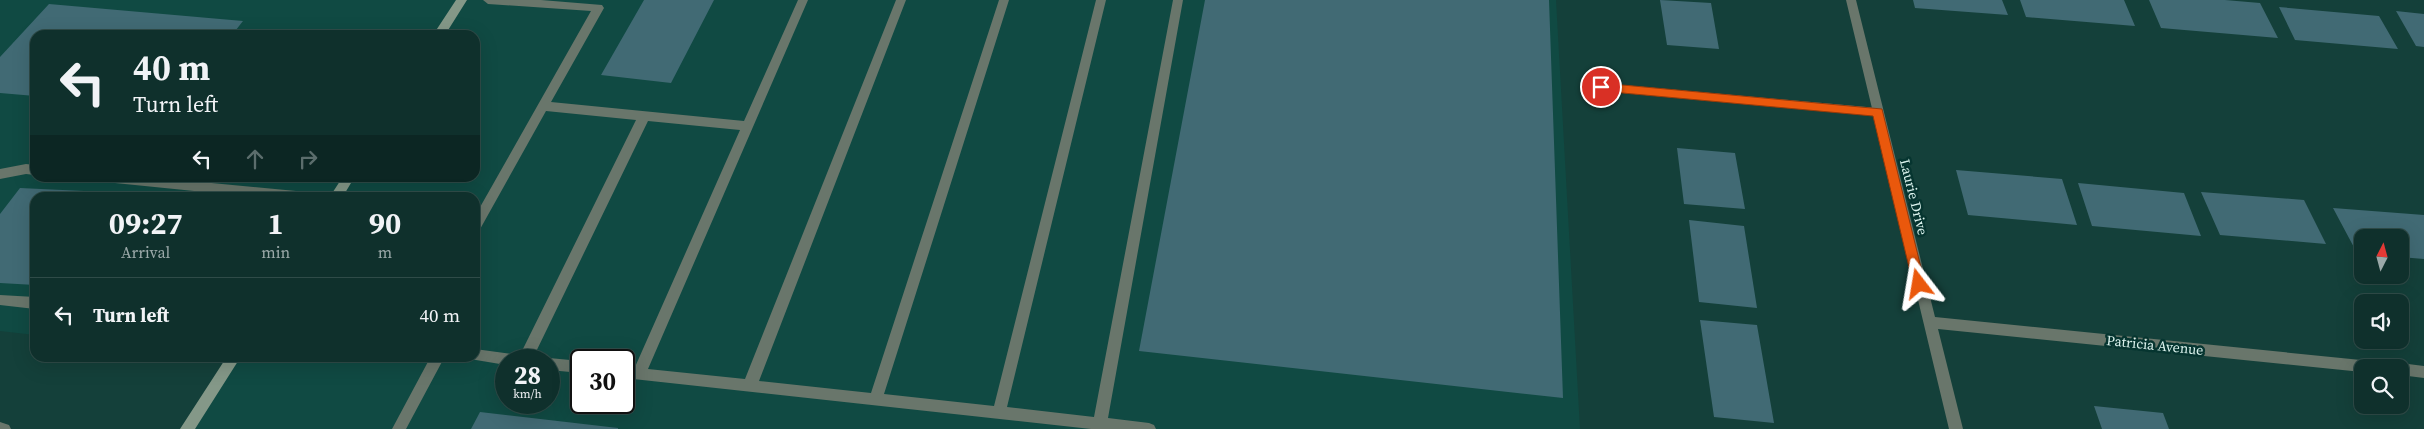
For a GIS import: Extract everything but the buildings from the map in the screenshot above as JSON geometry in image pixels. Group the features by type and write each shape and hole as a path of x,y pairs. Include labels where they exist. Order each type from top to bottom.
{"street":[{"path":"442,30 462,0"},
{"path":"480,219 600,4 488,0"},
{"path":"639,374 803,0"},
{"path":"750,385 901,0"},
{"path":"876,398 1004,0"},
{"path":"999,412 1101,0"},
{"path":"1100,424 1178,0"},
{"name":"Laurie Drive","path":"1851,0 1956,429"},
{"path":"1601,87 1878,112"},
{"path":"543,106 748,126"},
{"path":"530,349 644,116"},
{"path":"0,174 30,169"},
{"path":"155,182 256,192"},
{"path":"0,300 30,303"},
{"name":"Patricia Avenue","path":"1929,322 2354,365"},
{"path":"480,356 495,357"},
{"path":"187,429 230,362"},
{"path":"399,429 435,362"},
{"path":"2409,370 2424,372"},
{"path":"635,373 1149,429"}],"shaded area":[{"path":"0,0 1556,0 1580,429 187,429 230,362 480,362 480,192 30,192 30,334 0,331"}],"route":[{"path":"1601,87 1878,112 1919,284"}]}
